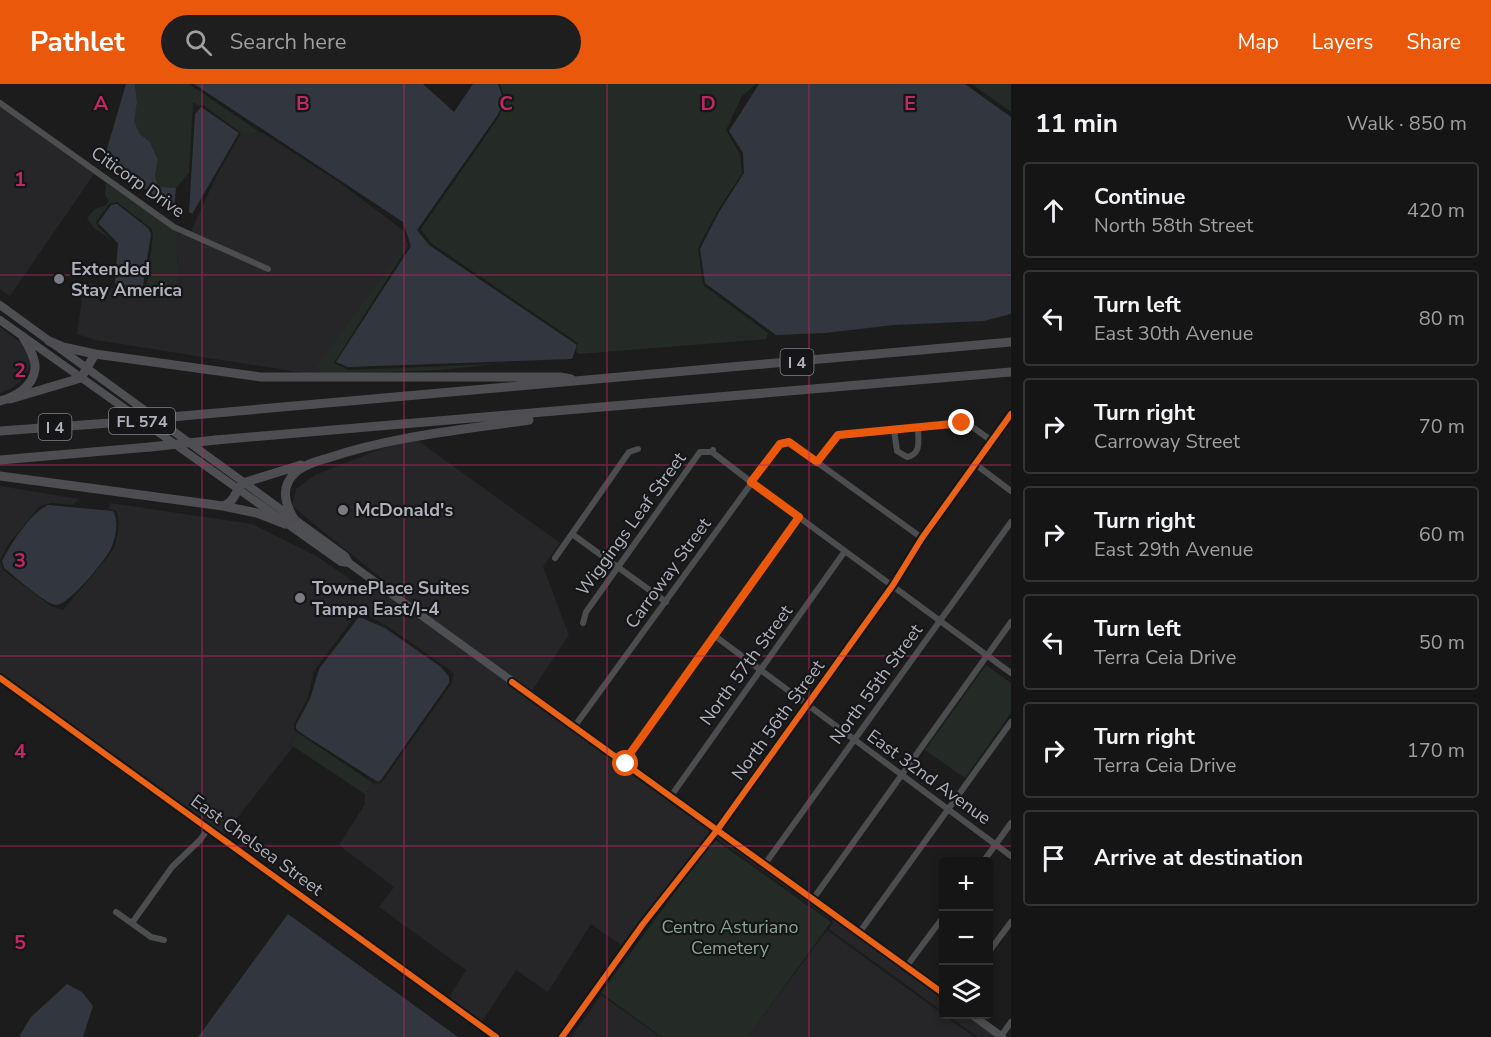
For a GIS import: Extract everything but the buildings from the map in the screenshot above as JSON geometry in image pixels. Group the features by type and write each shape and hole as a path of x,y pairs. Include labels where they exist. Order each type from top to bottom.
{"highway":[{"path":"10,399 21,393 35,369 23,337"},
{"path":"49,340 63,347 95,354 261,377 560,377 582,381"},
{"name":"I 4","path":"0,431 1011,342"},
{"path":"0,401 83,373 95,354"},
{"name":"I 4","path":"0,460 1011,372"},
{"path":"223,506 231,503 240,486 341,453 416,436 617,406"},
{"path":"0,476 223,506 289,521 285,498 288,481 303,468 341,453"}],"main road":[{"path":"0,305 49,340 83,373"},
{"path":"0,320 23,337 83,373 289,521 345,556 349,563 939,990"},
{"path":"978,1019 1001,1036"}],"street":[{"name":"Citicorp Drive","path":"0,103 174,227 268,269"},
{"name":"North 56th Street","path":"562,1037 644,924 718,829 893,585 922,538 1011,414"},
{"path":"922,538 817,462 838,435 962,423 971,426 992,441"},
{"path":"894,430 897,451 907,457 914,455 919,448 918,428"},
{"name":"Carroway Street","path":"574,727 780,444 789,442 817,462"},
{"path":"555,558 629,452 638,449"},
{"name":"Wiggings Leaf Street","path":"583,624 586,612 700,452 712,451 751,482"},
{"path":"975,464 1011,491"},
{"path":"751,482 1011,673"},
{"path":"624,762 799,517"},
{"name":"North 55th Street","path":"765,864 1011,522"},
{"path":"572,534 666,602"},
{"name":"North 57th Street","path":"670,796 845,551"},
{"path":"813,899 1011,622"},
{"name":"East 32nd Avenue","path":"715,636 1011,856"},
{"name":"East Chelsea Street","path":"0,678 496,1037"},
{"path":"860,933 1011,722"},
{"path":"986,857 1011,823"},
{"path":"132,923 172,867 208,829"},
{"path":"117,912 151,937 164,940"},
{"path":"993,946 1011,922"},
{"path":"906,967 939,923"},
{"path":"1001,1036 1011,1022"}],"shaded area":[{"path":"126,84 135,84 137,103 134,122 140,134 150,142 158,160 155,175 158,187 176,188 174,210 104,159"},
{"path":"194,84 423,84 454,112 473,84 498,84 504,101 497,116 417,230 429,245 577,345 572,359 348,367 336,362 411,246 403,222"},
{"path":"759,84 965,84 1011,117 1011,314 984,321 894,325 825,333 776,335 705,283 700,249 719,212 744,173 743,153 729,131"},
{"path":"0,107 94,174 10,296 0,289"},
{"path":"201,107 239,133 192,214 189,212 195,114"},
{"path":"241,133 263,133 339,182 404,231 407,242 317,368 322,374 96,340 77,334 84,283 129,292 142,292 178,262 175,245 178,232 269,273 271,268 191,231 216,177"},
{"path":"117,204 148,228 151,234 143,286 138,291 115,283 118,243 98,223 111,205"},
{"path":"0,327 25,346 31,365 20,382 0,393"},
{"path":"410,440 417,440 560,543 543,567 569,635 531,692 380,583 382,579 292,506 296,489 315,475"},
{"path":"0,486 79,499 73,505 52,503 40,506 10,542 0,560"},
{"path":"110,503 252,524 318,557 371,594 377,587 714,830 624,947 591,924 548,992 516,970 481,1023 448,999 466,970 379,907 394,887 339,845 365,804 365,794 373,783 378,784 383,781 451,684 454,673 387,626 359,611 314,671 308,698 294,724 294,730 298,733 291,745 293,747 223,836 0,674 0,560 3,570 51,606 63,610 115,546 119,523 117,512 108,508"},
{"path":"48,505 113,511 116,524 116,533 109,552 78,590 56,605 22,583 4,568 2,561 28,522"},
{"path":"358,618 385,628 441,667 449,677 449,683 378,782 296,729 310,699 319,669"},
{"path":"718,833 939,995 939,1009 829,929 833,923 832,920 715,837"},
{"path":"288,914 458,1037 198,1037"},
{"path":"827,930 939,1012 939,1019 949,1019 974,1037 748,1037"},
{"path":"67,984 82,992 93,1006 83,1037 21,1037 31,1017"},
{"path":"601,995 661,1037 571,1037"},
{"path":"953,1019 972,1019 997,1037 978,1037"}],"green space":[{"path":"135,84 189,84 261,133 241,133 203,105 199,106 193,102 189,173 175,189 158,188 155,175 158,160 150,142 140,134 134,122 137,103"},
{"path":"500,84 756,84 742,96 726,130 740,154 742,173 717,212 698,248 703,285 768,333 766,339 579,354 576,352 578,343 431,243 421,229 499,117 506,101"},
{"path":"972,84 1011,84 1011,112"},
{"path":"106,183 178,232 177,281 172,296 142,292 147,283 152,229 117,202 109,204 96,222 98,227 111,239 94,228 87,218 95,209 105,206 109,201 105,195"},
{"path":"407,242 408,246 334,363 348,370 498,364 439,370 322,374 316,368"},
{"path":"986,665 1011,683 1011,713 965,778 925,750"},
{"path":"298,733 373,783 365,794 291,745"},
{"name":"Centro Asturiano Cemetery","path":"714,839 831,922 748,1037 662,1037 601,993"}],"cycle path":[{"path":"562,1037 643,924 718,829 893,585 922,538 1011,414"},
{"path":"0,678 496,1037"},
{"path":"512,682 939,990"}],"place":[{"name":"Extended Stay America","path":"59,279"},
{"name":"McDonald's","path":"343,510"},
{"name":"TownePlace Suites Tampa East/I-4","path":"300,598"}],"route":[{"path":"626,764 624,762 799,517 751,482 780,444 789,442 817,462 838,435 962,423"}]}
